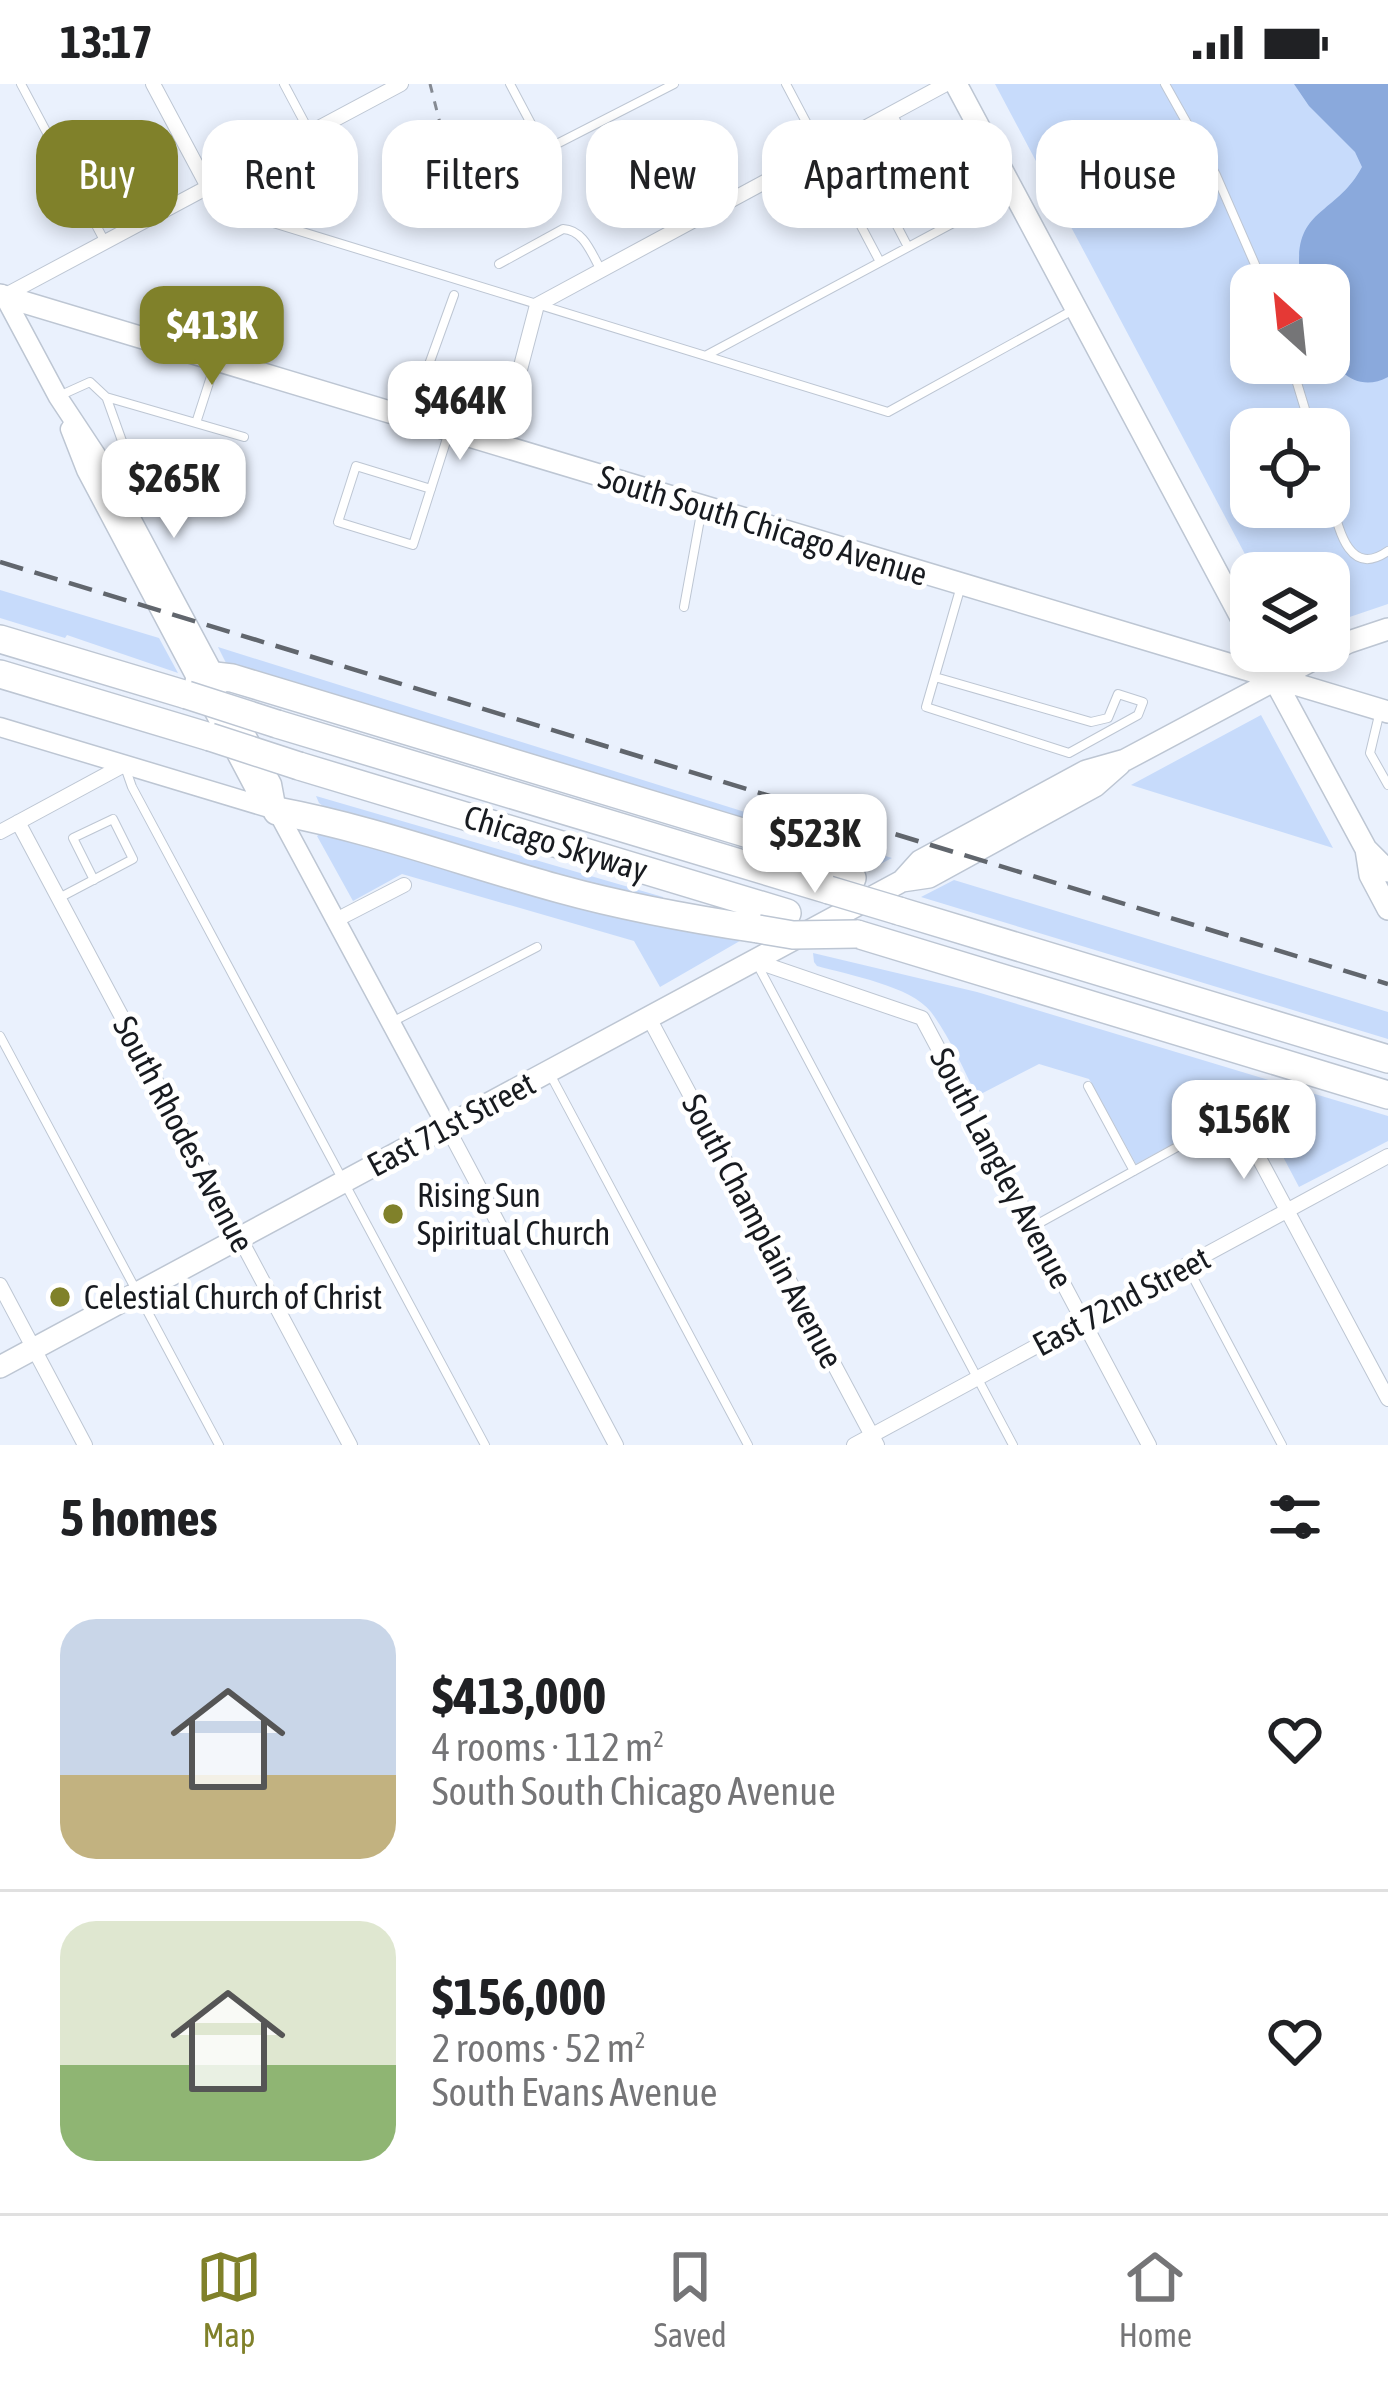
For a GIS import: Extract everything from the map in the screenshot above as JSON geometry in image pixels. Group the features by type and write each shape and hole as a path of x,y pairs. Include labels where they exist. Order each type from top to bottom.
{"highway":[{"name":"Chicago Skyway","path":"0,639 200,684 277,724 840,884"},
{"name":"Chicago Skyway","path":"0,674 1388,1095"},
{"path":"200,684 359,716 742,832 785,847 840,884 899,911 1388,1059"},
{"path":"277,811 331,821 654,913 793,935 857,934"}],"main road":[{"path":"956,84 1230,597"},
{"name":"South South Chicago Avenue","path":"2,293 1384,711"},
{"name":"East 71st Street","path":"0,1367 902,881 920,861 1086,771 1125,760 1349,642 1388,629"},
{"path":"1270,672 1388,871"},
{"path":"1377,852 1370,875 1388,909"}],"street":[{"path":"153,84 202,177"},
{"path":"334,120 401,84"},
{"path":"877,120 946,84"},
{"path":"500,446 537,304 762,183"},
{"path":"202,191 2,293 58,397 101,462 200,684 256,791 277,811 616,1445"},
{"path":"0,727 277,811"},
{"path":"0,832 124,765"},
{"name":"South Rhodes Avenue","path":"18,823 350,1445"},
{"path":"336,920 404,885"},
{"name":"South Langley Avenue","path":"755,961 922,1018 1149,1445"},
{"name":"South Champlain Avenue","path":"649,1018 874,1440"},
{"path":"1244,1130 1388,1399"},
{"name":"East 72nd Street","path":"854,1445 874,1440 978,1378 1388,1156"},
{"path":"0,1285 85,1445"}],"lane":[{"path":"21,84 105,242"},
{"path":"284,84 303,120"},
{"path":"510,84 545,150 674,84"},
{"path":"786,84 804,120"},
{"path":"1165,84 1216,175 1256,264"},
{"path":"892,112 896,120"},
{"path":"290,228 888,412 1076,308"},
{"path":"862,228 880,262"},
{"path":"898,228 908,247"},
{"path":"706,356 943,228"},
{"path":"500,264 570,229 580,236 601,270"},
{"path":"410,418 454,295"},
{"path":"196,423 217,360"},
{"path":"58,397 90,382 106,397 127,455 226,483"},
{"path":"106,397 244,437"},
{"path":"431,489 356,466 338,521 413,545 431,489 449,430"},
{"path":"685,607 702,507"},
{"path":"1339,528 1348,549 1360,558 1371,560 1388,551"},
{"path":"935,677 1091,722 1108,718 1118,694 1143,702 1138,716 1069,753 926,707 961,585"},
{"path":"1384,711 1370,753 1388,785"},
{"path":"124,765 485,1445"},
{"path":"58,898 94,880 133,859 112,819 73,838 94,880"},
{"path":"391,1023 537,947"},
{"path":"755,961 1013,1445"},
{"path":"0,1036 219,1445"},
{"path":"548,1072 748,1445"},
{"path":"1088,1086 1134,1171"},
{"path":"1033,1227 1208,1130 1244,1130"},
{"path":"1186,1265 1282,1445"}],"path":[{"path":"430,84 439,120"}],"shaded area":[{"path":"995,84 1388,84 1388,604 1350,617 1350,552 1244,552 1231,528 1350,528 1350,408 1230,408 1230,526 1072,228 1218,228 1218,120 1036,120 1036,161"},
{"path":"1294,84 1388,84 1388,377 1378,381 1350,378 1350,264 1299,264 1308,226 1362,167 1355,152"},
{"path":"0,590 159,638 178,673 0,618"},
{"path":"218,647 892,858 863,873 227,665"},
{"path":"1261,715 1333,848 1131,785"},
{"path":"316,796 663,897 660,907 331,812"},
{"path":"323,831 745,938 660,987 634,941 402,874 353,901 317,836"},
{"path":"954,880 1388,1012 1388,1039 921,897"},
{"path":"813,953 977,992 1388,1116 1388,1141 1299,1187 1271,1134 1220,1118 1136,1164 1089,1079 1039,1064 977,1096 944,1032 922,1003 878,983 817,966"}],"railway":[{"path":"0,562 1388,984"}],"place":[{"name":"Rising Sun Spiritual Church","path":"393,1214"},
{"name":"Celestial Church of Christ","path":"60,1297"}]}
